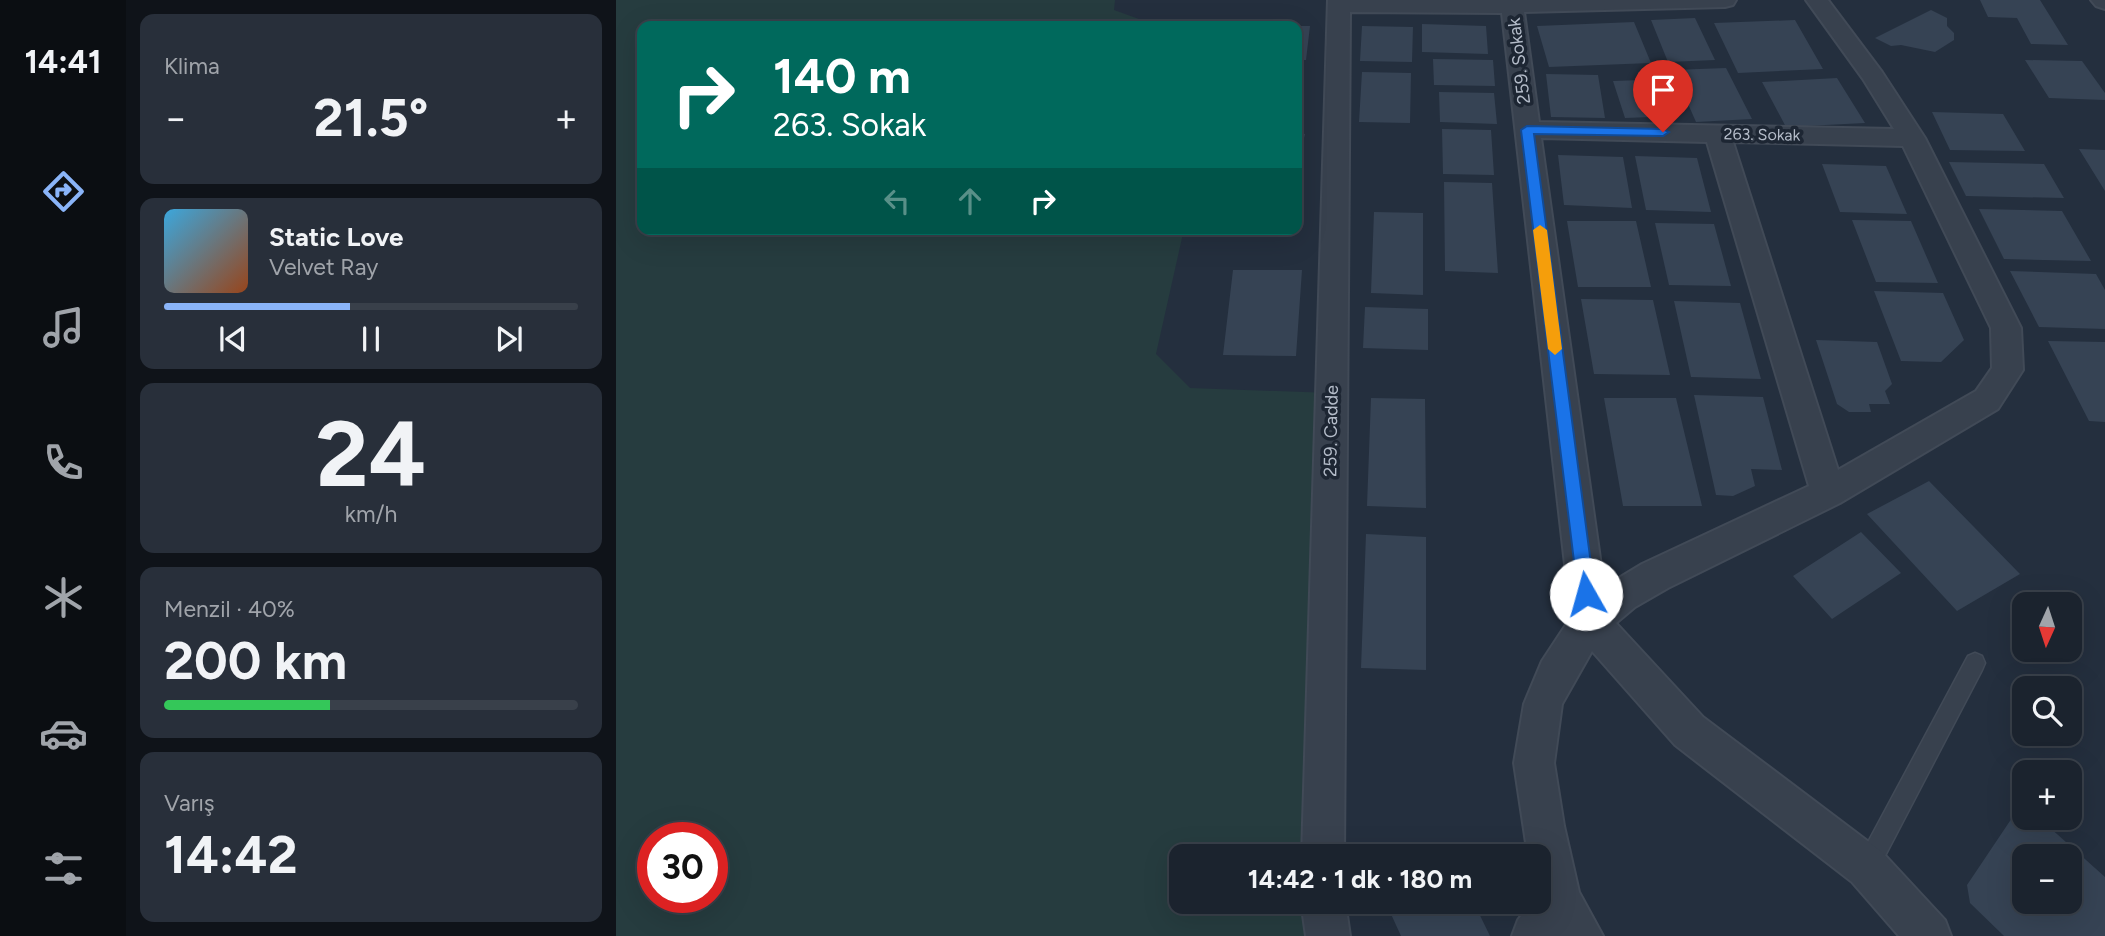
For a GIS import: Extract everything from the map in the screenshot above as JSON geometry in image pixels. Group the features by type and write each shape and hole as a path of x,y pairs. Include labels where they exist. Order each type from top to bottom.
{"street":[{"path":"1339,3 1725,0"},
{"path":"1581,936 1559,900 1543,826 1534,762 1543,704 1556,674 1590,621 1622,595 1655,576 1828,493 1987,400 2008,370 2006,328 1912,138 1874,77 1817,0"},
{"name":"259. Cadde","path":"1323,844 1339,3"},
{"name":"259. Sokak","path":"1512,3 1590,621"},
{"name":"263. Sokak","path":"1527,130 1912,138"},
{"path":"1717,133 1828,493"},
{"path":"1590,621 1689,731 1867,867 1929,936"},
{"path":"1534,936 1559,900"},
{"path":"1325,914 1328,936"}],"lane":[{"path":"1867,867 1975,663"}],"green space":[{"path":"616,0 1115,0 1114,10 1139,19 1184,21 637,21 637,235 1183,235 1156,354 1190,388 1332,393 1323,844 1169,844 1169,914 1325,914 1328,936 616,936"}],"building":[{"path":"1980,0 2040,0 2068,45 2031,44 2017,18 1988,17"},
{"path":"1931,10 1947,18 1947,26 1954,33 1954,40 1935,52 1901,45 1891,46 1875,38"},
{"path":"1695,18 1715,60 1668,62 1651,20"},
{"path":"1795,20 1823,69 1738,73 1714,23"},
{"path":"1634,22 1651,63 1549,67 1537,26"},
{"path":"1422,24 1486,26 1488,54 1422,52"},
{"path":"1302,26 1310,26 1306,60 1302,60"},
{"path":"1362,26 1413,27 1412,62 1360,61"},
{"path":"1433,59 1493,60 1495,86 1434,85"},
{"path":"2025,60 2082,61 2105,93 2105,100 2049,98"},
{"path":"1726,68 1752,119 1696,122 1673,70"},
{"path":"1660,71 1677,116 1625,118 1613,81 1642,80 1638,72"},
{"path":"1362,72 1411,73 1410,123 1359,122"},
{"path":"1546,74 1598,75 1605,118 1551,117"},
{"path":"1837,78 1865,123 1786,127 1762,82"},
{"path":"1439,92 1494,93 1497,124 1440,122"},
{"path":"1932,112 2003,114 2025,151 1950,150"},
{"path":"1442,129 1491,130 1494,175 1443,174"},
{"path":"2079,149 2105,150 2105,191"},
{"path":"1558,155 1623,157 1632,208 1564,205"},
{"path":"1635,156 1697,158 1711,212 1646,210"},
{"path":"1949,162 2044,164 2064,198 1966,196"},
{"path":"1822,164 1886,166 1907,214 1840,212"},
{"path":"1444,182 1492,183 1498,273 1445,271"},
{"path":"1979,209 2062,211 2091,261 2004,259"},
{"path":"1374,212 1423,213 1423,295 1371,293"},
{"path":"1852,220 1911,221 1938,283 1876,282"},
{"path":"1567,221 1636,221 1651,287 1578,287"},
{"path":"1655,223 1714,224 1731,286 1669,285"},
{"path":"1233,270 1302,270 1296,356 1223,355"},
{"path":"2010,271 2096,274 2105,290 2105,329 2039,327"},
{"path":"1874,291 1943,293 1964,340 1941,362 1901,361"},
{"path":"1581,299 1653,300 1670,375 1594,374"},
{"path":"1674,301 1740,303 1761,379 1691,377"},
{"path":"1365,307 1428,309 1428,350 1363,348"},
{"path":"1816,340 1877,342 1892,384 1885,391 1890,404 1869,404 1871,412 1849,412 1837,404"},
{"path":"2048,341 2105,342 2105,422 2089,421"},
{"path":"1694,395 1763,397 1782,470 1751,469 1755,486 1733,496 1716,495"},
{"path":"1371,398 1425,399 1426,508 1367,506"},
{"path":"1604,398 1676,398 1702,506 1623,506"},
{"path":"1929,481 2020,574 1957,611 1867,514"},
{"path":"1861,532 1901,573 1832,619 1793,576"},
{"path":"1366,534 1426,537 1426,670 1361,668"},
{"path":"2012,818 2012,830 2053,830 2068,844 2012,844 2012,914 2082,914 2082,856 2105,877 2105,936 2004,936 1970,903 1967,885"},
{"path":"1391,914 1479,914 1490,936 1401,936"}],"slow traffic":[{"path":"1540,230 1555,349"}],"route":[{"path":"1586,594 1527,130 1663,132"}]}
